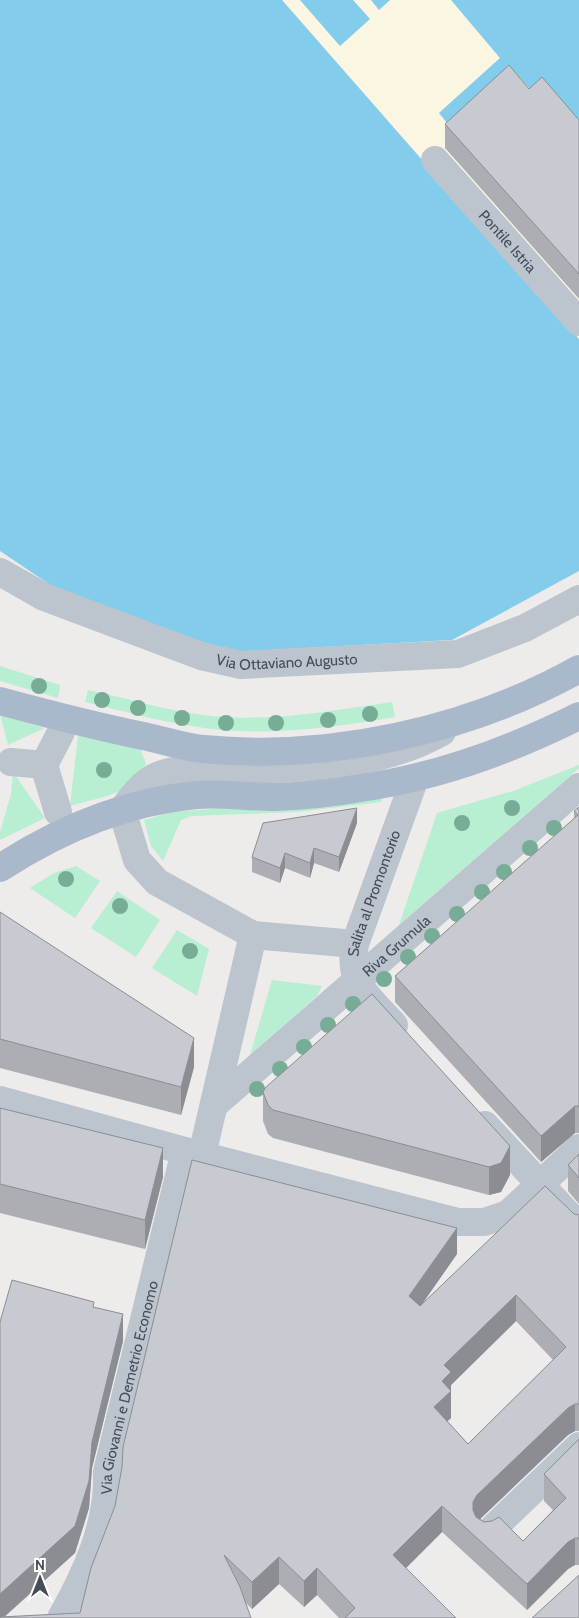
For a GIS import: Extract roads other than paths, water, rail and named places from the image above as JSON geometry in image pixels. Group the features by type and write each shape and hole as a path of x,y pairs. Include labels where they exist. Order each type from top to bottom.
{"main road":[{"path":"0,701 64,719 201,748 277,752 358,744 469,716 511,700 579,669"},
{"path":"0,868 66,829 137,804 197,795 276,796 360,789 415,778 511,747 579,716"}],"street":[{"name":"Pontile Istria","path":"435,160 579,322"},
{"name":"Via Ottaviano Augusto","path":"0,572 53,600 202,656 241,665 458,654 525,628 579,599"},
{"path":"355,944 253,936 157,882 137,860 122,810 136,791 158,775 178,771 260,769 338,764 394,753 420,744 469,716"},
{"path":"58,812 44,765 61,732"},
{"path":"11,762 44,765"},
{"name":"Salita al Promontorio","path":"356,982 352,960 355,944 415,778"},
{"name":"Riva Grumula","path":"214,1105 579,787"},
{"path":"194,1153 214,1105 253,936"},
{"path":"356,982 411,1044"},
{"path":"0,1100 458,1222 484,1222 508,1214 579,1148"},
{"path":"468,1107 579,1226"},
{"name":"Via Giovanni e Demetrio Economo","path":"61,1618 85,1575 108,1498 107,1472 194,1153"},
{"path":"488,1533 579,1446"}],"water":[{"path":"0,0 282,0 579,339 579,571 452,640 230,652 55,588 0,551"},
{"path":"300,0 353,0 370,19 340,46"},
{"path":"371,0 390,0 379,10"},
{"path":"451,0 579,0 579,145 515,72 451,128 439,113 500,58"}]}
